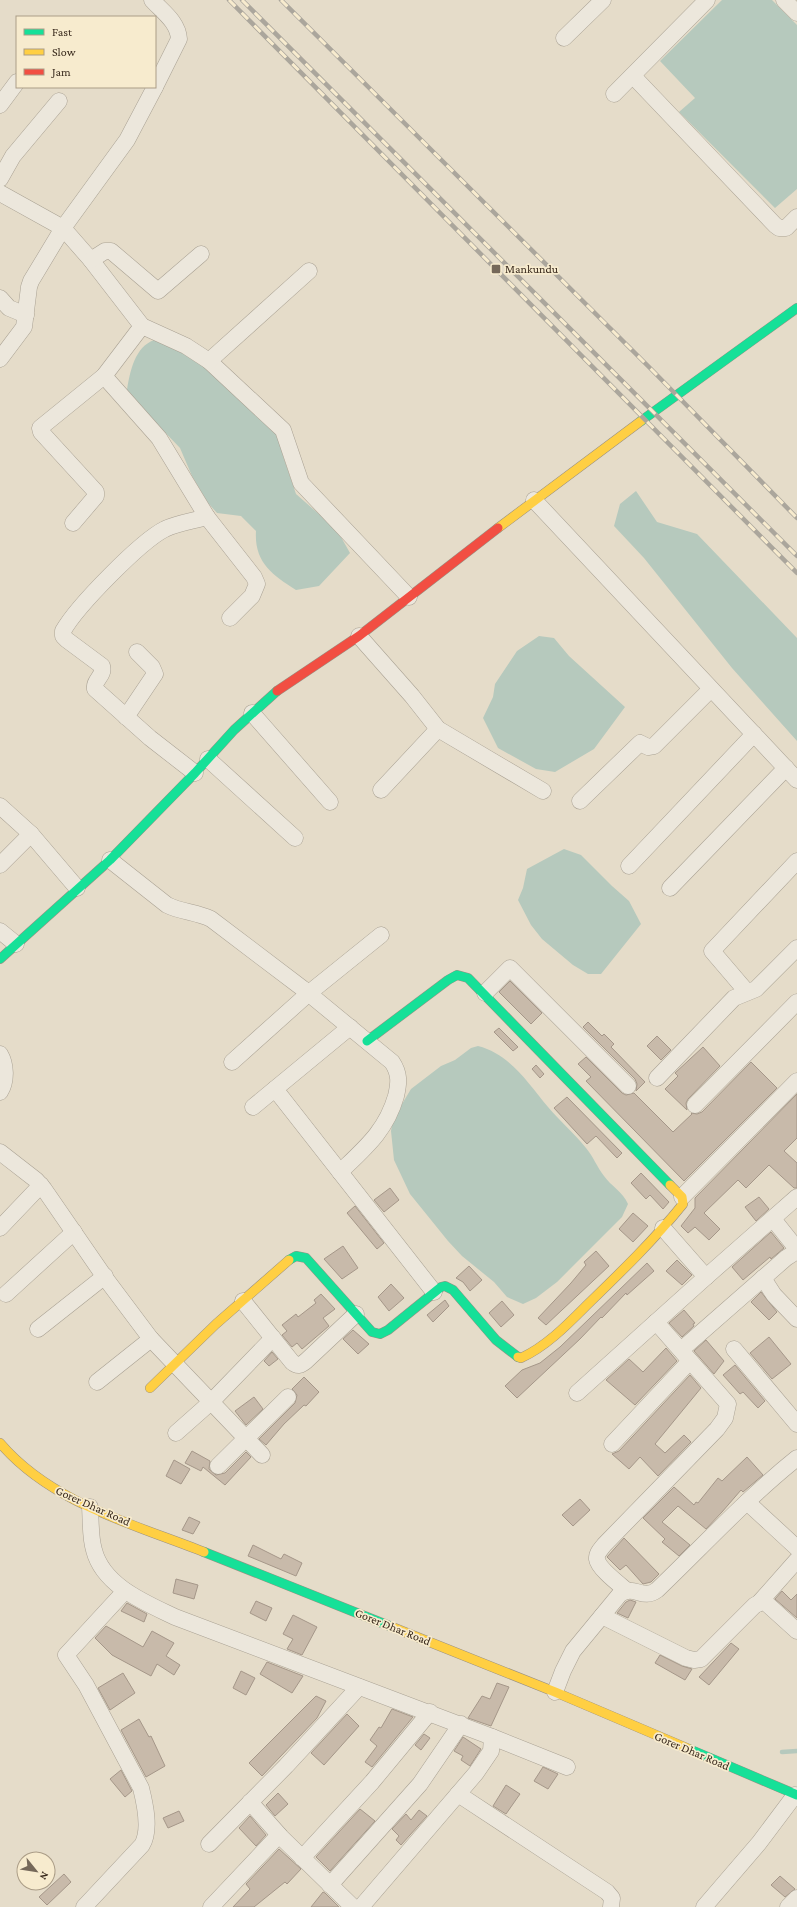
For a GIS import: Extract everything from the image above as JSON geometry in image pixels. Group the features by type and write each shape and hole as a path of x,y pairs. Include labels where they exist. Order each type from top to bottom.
{"street":[{"path":"152,0 175,25 178,31 179,39 156,85"},
{"path":"564,38 603,0"},
{"path":"614,94 707,0"},
{"path":"784,0 797,13"},
{"path":"633,76 775,225 783,229 786,228 797,217"},
{"path":"0,105 16,83"},
{"path":"0,359 24,327 29,286 63,228 127,140 154,88"},
{"path":"0,179 12,156 59,101"},
{"path":"0,194 63,228 91,260 142,326 186,346 209,361 283,430 300,483 409,597"},
{"path":"91,260 104,251 111,251 158,291 201,254"},
{"path":"209,361 309,271"},
{"path":"0,298 9,308 26,316"},
{"path":"0,959 110,860 252,713 283,686 359,636 534,500 702,375 797,308"},
{"path":"73,523 96,496 96,492 41,432 40,428 104,376 142,326"},
{"path":"104,376 159,438 207,517 254,577 257,584 252,596 230,618"},
{"path":"534,500 797,780"},
{"path":"195,773 126,717 95,689 95,683 102,673 102,666 67,640 63,636 63,631 84,604 151,538 175,525 207,517"},
{"path":"359,636 412,696 438,729 543,791"},
{"path":"126,717 155,674 152,667 137,652"},
{"path":"580,801 640,743 648,747 654,746 711,689"},
{"path":"252,713 330,802"},
{"path":"381,790 438,729"},
{"path":"629,866 754,734"},
{"path":"208,759 295,838"},
{"path":"670,888 786,768"},
{"path":"0,806 31,834 78,888"},
{"path":"0,865 31,834"},
{"path":"110,860 167,905 174,909 202,914 211,919 309,993 367,1040 392,1062 398,1070 399,1084 389,1117 382,1129 340,1172"},
{"path":"747,992 712,951 797,861"},
{"path":"0,931 16,944"},
{"path":"232,1062 309,993 381,935"},
{"path":"657,1078 734,998 756,989 797,948"},
{"path":"485,993 510,968 628,1086"},
{"path":"150,1388 216,1324 287,1262 296,1256 300,1256 309,1261 372,1332 382,1334 441,1287 448,1287 501,1345 513,1355 520,1358 526,1358 553,1337 664,1228 683,1204 682,1197 485,993 468,978 457,975 367,1040"},
{"path":"695,1105 797,1002"},
{"path":"253,1107 350,1027"},
{"path":"0,1054 5,1067 5,1078 0,1092"},
{"path":"682,1197 797,1081"},
{"path":"275,1089 434,1292"},
{"path":"0,1152 40,1185 151,1339 262,1455"},
{"path":"0,1228 40,1185"},
{"path":"577,1393 797,1197"},
{"path":"612,1444 685,1355 763,1278 797,1250 773,1219"},
{"path":"664,1228 706,1277"},
{"path":"6,1294 74,1232"},
{"path":"38,1329 105,1276"},
{"path":"763,1278 774,1295 797,1319"},
{"path":"243,1301 294,1364 302,1365 356,1314"},
{"path":"626,1590 600,1565 597,1559 598,1552 716,1429 727,1412 728,1404 656,1322"},
{"path":"176,1433 211,1402 273,1338"},
{"path":"97,1382 151,1339"},
{"path":"734,1349 797,1424"},
{"path":"218,1466 245,1437 288,1397"},
{"name":"Gorer Dhar Road","path":"0,1443 15,1461 30,1474 90,1507 555,1692 796,1795"},
{"path":"555,1692 562,1671 573,1651 620,1594 626,1590 632,1590 645,1595 651,1595 772,1478 797,1458"},
{"path":"747,1502 797,1548"},
{"path":"90,1507 93,1549 96,1558 102,1568 133,1597 176,1617 359,1687 430,1712 567,1767"},
{"path":"602,1616 694,1660 701,1659 758,1604 797,1560"},
{"path":"84,1907 142,1845 147,1835 144,1801 141,1788 86,1685 66,1655 126,1591"},
{"path":"758,1604 766,1603 797,1631"},
{"path":"209,1844 359,1687"},
{"path":"302,1858 377,1777 430,1712"},
{"path":"330,1885 420,1784 461,1724"},
{"path":"361,1907 458,1794 492,1751 492,1737"},
{"path":"458,1794 607,1892 612,1898 611,1907"},
{"path":"704,1907 759,1843 796,1795"},
{"path":"250,1802 279,1835 353,1907"},
{"path":"211,1907 279,1835"},
{"path":"788,1907 797,1898"}],"shaded area":[{"path":"722,0 772,0 797,25 797,189 775,208 679,112 695,98 660,61"},
{"path":"154,340 171,346 210,371 278,435 283,456 296,494 337,530 350,553 319,586 296,590 272,573 261,559 256,542 256,531 241,516 217,513 208,503 192,476 180,448 127,390 134,360 142,348"},
{"path":"636,491 657,522 697,534 797,638 797,741 732,668 644,558 614,526 620,504"},
{"path":"539,636 554,638 569,656 625,707 594,749 555,772 536,769 498,748 483,718 493,697 495,684 517,651"},
{"path":"564,849 581,855 629,901 641,924 601,974 588,974 573,965 542,939 531,925 518,900 523,888 527,869"},
{"path":"478,1046 500,1056 518,1070 548,1107 591,1154 604,1176 623,1196 628,1204 622,1217 557,1282 536,1298 523,1304 507,1297 494,1282 462,1256 448,1241 410,1194 394,1160 391,1131 393,1119 411,1089 441,1066 455,1060 471,1048"}],"building":[{"path":"510,981 542,1013 531,1024 499,992"},
{"path":"588,1022 602,1036 604,1034 614,1044 611,1047 645,1082 636,1091 637,1084 635,1079 583,1027"},
{"path":"499,1028 518,1047 513,1051 494,1032"},
{"path":"657,1036 671,1050 661,1060 647,1046"},
{"path":"703,1047 720,1066 688,1099 686,1103 687,1110 665,1089 678,1076 675,1073"},
{"path":"586,1057 622,1093 626,1095 634,1093 673,1132 692,1114 691,1113 697,1114 702,1112 751,1062 777,1088 684,1181 586,1081 591,1077 578,1064"},
{"path":"536,1065 544,1074 540,1078 532,1069"},
{"path":"797,1094 797,1138 784,1151 797,1163 797,1188 794,1188 769,1165 746,1188 738,1180 704,1213 720,1229 709,1240 695,1227 688,1233 681,1226 695,1208 695,1198"},
{"path":"567,1097 622,1153 617,1158 596,1136 587,1144 554,1108"},
{"path":"641,1173 669,1202 663,1209 650,1195 646,1199 631,1183"},
{"path":"390,1188 399,1200 384,1212 374,1200"},
{"path":"759,1197 769,1209 756,1221 745,1207"},
{"path":"355,1206 384,1243 377,1249 347,1213"},
{"path":"633,1213 648,1226 633,1242 619,1229"},
{"path":"771,1232 784,1248 771,1259 770,1257 743,1280 732,1267"},
{"path":"343,1246 358,1268 342,1279 324,1259"},
{"path":"596,1251 609,1266 546,1325 538,1318 571,1283 586,1265 584,1262"},
{"path":"677,1260 692,1275 682,1285 666,1271"},
{"path":"647,1263 654,1271 627,1295 626,1293 602,1318 601,1317 580,1339 517,1398 505,1386 522,1370 540,1363 560,1347"},
{"path":"469,1266 482,1280 470,1291 463,1282 456,1278"},
{"path":"391,1284 404,1298 389,1311 378,1297"},
{"path":"761,1292 777,1312 769,1320 751,1302"},
{"path":"321,1294 335,1309 323,1318 329,1326 302,1349 297,1343 292,1347 282,1335 287,1331 282,1325 296,1314 298,1317 316,1303 314,1300"},
{"path":"445,1300 449,1306 433,1322 427,1315"},
{"path":"502,1301 514,1315 501,1327 489,1313"},
{"path":"684,1310 695,1323 693,1324 694,1326 682,1337 669,1323"},
{"path":"353,1330 369,1344 358,1354 343,1339"},
{"path":"769,1337 791,1364 772,1379 750,1353"},
{"path":"706,1340 724,1361 714,1374 694,1351"},
{"path":"666,1348 677,1361 635,1405 606,1380 629,1359 643,1372"},
{"path":"272,1352 278,1359 269,1366 264,1361"},
{"path":"735,1365 765,1401 758,1408 743,1392 740,1394 723,1375"},
{"path":"690,1375 701,1388 655,1444 665,1453 684,1435 691,1442 658,1476 640,1457 629,1469 612,1454 619,1451"},
{"path":"304,1377 319,1392 306,1406 304,1405 284,1424 266,1445 259,1439 295,1403 297,1395 292,1389"},
{"path":"254,1397 263,1409 246,1425 235,1411"},
{"path":"192,1451 210,1461 209,1469 216,1475 225,1473 246,1452 251,1457 225,1485 203,1467 201,1471 185,1463"},
{"path":"747,1457 763,1475 743,1492 741,1490 706,1529 678,1506 662,1522 690,1545 679,1556 662,1542 665,1539 643,1518 674,1487 694,1505 696,1502 698,1503 718,1478 722,1481"},
{"path":"174,1460 190,1469 181,1484 166,1476"},
{"path":"580,1499 590,1510 573,1526 562,1515"},
{"path":"189,1517 200,1522 193,1534 182,1530"},
{"path":"624,1538 659,1574 651,1582 643,1584 626,1565 620,1570 607,1557"},
{"path":"253,1545 281,1559 284,1554 302,1563 296,1576 248,1556"},
{"path":"176,1579 198,1585 194,1599 173,1593"},
{"path":"782,1591 791,1600 797,1594 797,1618 775,1599"},
{"path":"630,1600 636,1602 628,1618 617,1613 626,1602"},
{"path":"256,1601 272,1608 266,1621 250,1613"},
{"path":"127,1603 147,1614 144,1622 121,1611"},
{"path":"293,1615 317,1627 302,1655 287,1649 293,1639 283,1634"},
{"path":"106,1626 143,1647 152,1631 174,1643 166,1656 180,1665 174,1675 157,1664 151,1676 112,1655 95,1638"},
{"path":"731,1643 739,1649 709,1685 699,1677"},
{"path":"660,1655 682,1666 692,1669 685,1680 655,1663"},
{"path":"267,1662 303,1676 292,1693 260,1674"},
{"path":"241,1671 255,1678 246,1695 233,1688"},
{"path":"123,1673 135,1693 110,1710 98,1688"},
{"path":"497,1683 509,1687 491,1726 468,1718 482,1696 490,1699"},
{"path":"316,1696 326,1701 317,1718 262,1776 249,1763"},
{"path":"392,1709 413,1717 372,1767 365,1762 377,1746 370,1740 379,1727 381,1728"},
{"path":"347,1714 359,1726 324,1765 311,1753"},
{"path":"139,1719 149,1737 151,1736 165,1766 146,1777 121,1730"},
{"path":"424,1734 430,1738 421,1750 415,1745"},
{"path":"463,1737 481,1749 470,1766 461,1760 463,1756 454,1751"},
{"path":"543,1767 558,1774 548,1789 534,1781"},
{"path":"121,1770 132,1791 125,1797 110,1779"},
{"path":"506,1785 520,1794 506,1814 493,1806"},
{"path":"278,1793 288,1804 275,1816 266,1805"},
{"path":"360,1809 375,1821 330,1871 316,1857"},
{"path":"419,1810 427,1816 401,1845 396,1840 399,1836 392,1829 406,1814 411,1820"},
{"path":"179,1811 184,1821 168,1828 163,1818"},
{"path":"250,1816 266,1835 256,1846 239,1828"},
{"path":"279,1849 301,1869 287,1884 285,1882 254,1907 233,1907 250,1889 246,1884"},
{"path":"64,1874 71,1882 47,1905 39,1897 46,1891 56,1891 56,1881"},
{"path":"780,1876 795,1889 785,1897 771,1885"},
{"path":"323,1892 325,1893 339,1907 311,1907"}],"waterway":[{"path":"782,1752 797,1751"}],"railway":[{"path":"229,0 797,573"},
{"path":"242,0 797,556"},
{"path":"281,0 651,369 797,518"}],"traffic: fast":[{"path":"641,421 797,308"},
{"path":"0,959 110,860 195,773 234,730 277,691"},
{"path":"367,1041 448,980 457,975 468,978 670,1185"},
{"path":"289,1260 296,1256 306,1258 372,1332 380,1334 388,1330 441,1287 445,1286 453,1290 496,1340 518,1357"},
{"path":"204,1552 392,1627"},
{"path":"689,1749 797,1795"}],"traffic: slow":[{"path":"498,528 641,421"},
{"path":"518,1357 521,1358 531,1353 557,1334 625,1268 661,1230 683,1204 682,1197 670,1185"},
{"path":"150,1388 216,1324 289,1260"},
{"path":"0,1443 20,1464 43,1481 94,1510 204,1552"},
{"path":"392,1627 555,1692 689,1749"}],"traffic: jam":[{"path":"277,691 359,636 498,528"}],"place":[{"name":"Mankundu","path":"496,269"}]}
